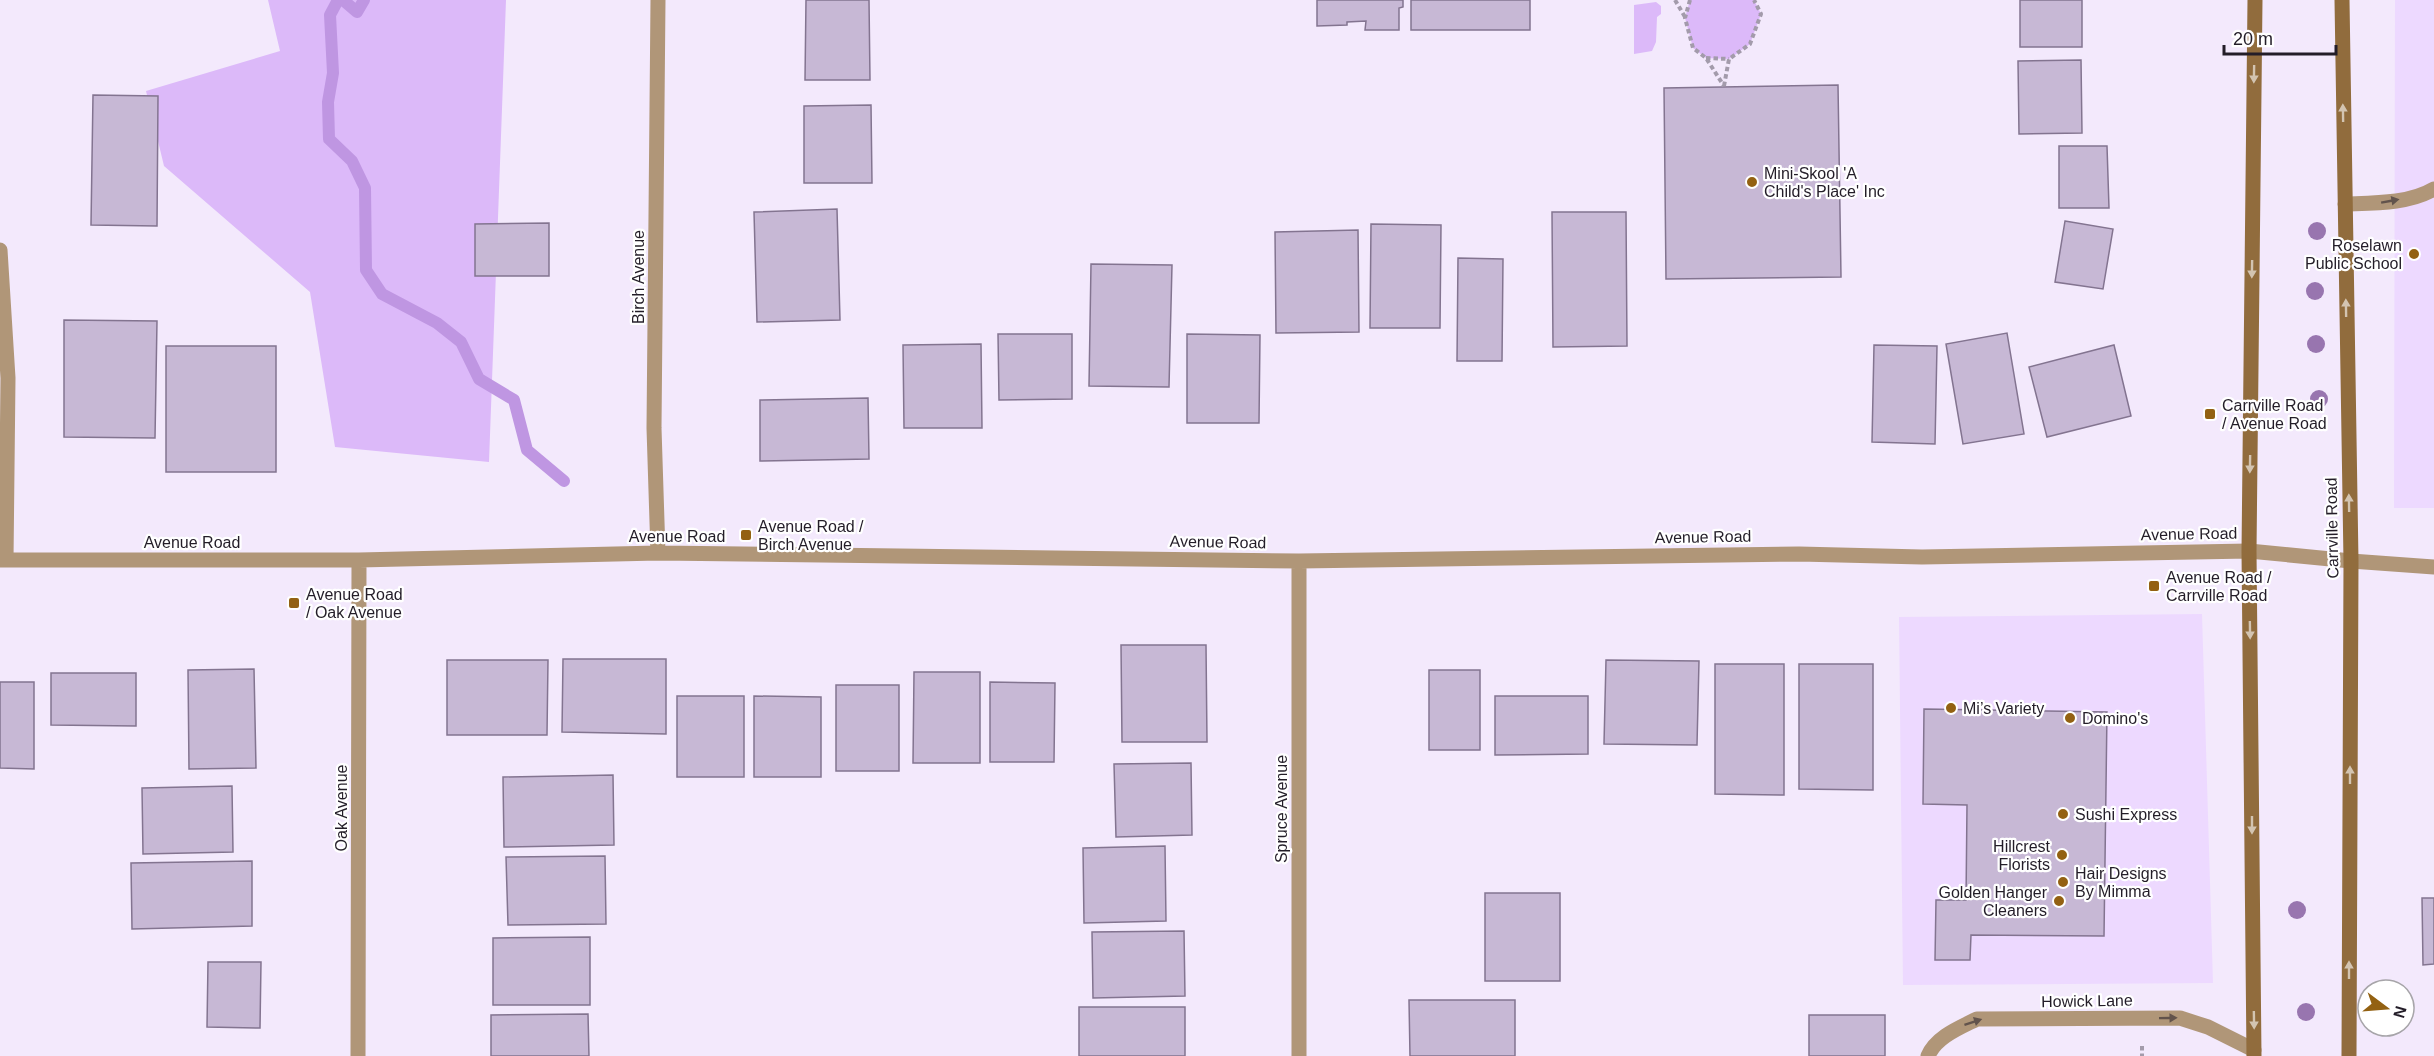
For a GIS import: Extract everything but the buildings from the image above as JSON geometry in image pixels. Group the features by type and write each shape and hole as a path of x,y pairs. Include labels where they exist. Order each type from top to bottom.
{"main road":[{"path":"2254,1053 2249,551 2255,0"},
{"name":"Carrville Road","path":"2342,0 2351,561 2349,1056"}],"street":[{"name":"Birch Avenue","path":"658,0 654,428 658,553"},
{"path":"2345,204 2382,203 2426,195 2434,189"},
{"path":"0,250 8,378 3,560"},
{"name":"Avenue Road","path":"3,560 359,560 658,553 1299,561 1799,554 1922,557 2249,551 2434,567"},
{"name":"Oak Avenue","path":"358,1056 359,560"},
{"name":"Spruce Avenue","path":"1299,561 1299,1056"},
{"name":"Howick Lane","path":"1928,1056 1932,1048 1951,1032 1977,1019 2181,1018 2208,1027 2254,1053"}],"path":[{"path":"1675,0 1685,18 1693,48 1706,58 1724,86 1729,59"},
{"path":"1685,18 1690,0"},
{"path":"1706,58 1729,59 1750,44 1761,14 1754,0"},
{"path":"2142,1042 2142,1056"}],"shaded area":[{"path":"268,0 506,0 489,462 335,447 310,292 164,166 146,91 280,51"},
{"path":"1690,0 1754,0 1761,14 1750,44 1729,59 1706,58 1693,48 1685,18"},
{"name":"Roselawn Public School","path":"2395,0 2434,0 2434,508 2394,508"},
{"path":"1656,2 1661,6 1661,14 1657,17 1656,42 1652,51 1634,54 1634,5"},
{"path":"2202,614 2213,983 1903,985 1899,617"}],"waterway":[{"path":"338,0 330,15 333,73 328,102 329,139 352,161 365,188 366,270 382,294 437,323 461,342 479,379 514,400 527,450 564,481"},
{"path":"343,0 357,12 364,0"}],"place":[{"name":"Mini-Skool 'A Child's Place' Inc","path":"1752,182"},
{"name":"Roselawn Public School","path":"2414,254"},
{"name":"Carrville Road / Avenue Road","path":"2210,414"},
{"name":"Avenue Road / Birch Avenue","path":"746,535"},
{"name":"Avenue Road / Carrville Road","path":"2154,586"},
{"name":"Avenue Road / Oak Avenue","path":"294,603"},
{"name":"Mi’s Variety","path":"1951,708"},
{"name":"Domino's","path":"2070,718"},
{"name":"Sushi Express","path":"2063,814"},
{"name":"Hillcrest Florists","path":"2062,855"},
{"name":"Hair Designs By Mimma","path":"2063,882"},
{"name":"Golden Hanger Cleaners","path":"2059,901"}]}
